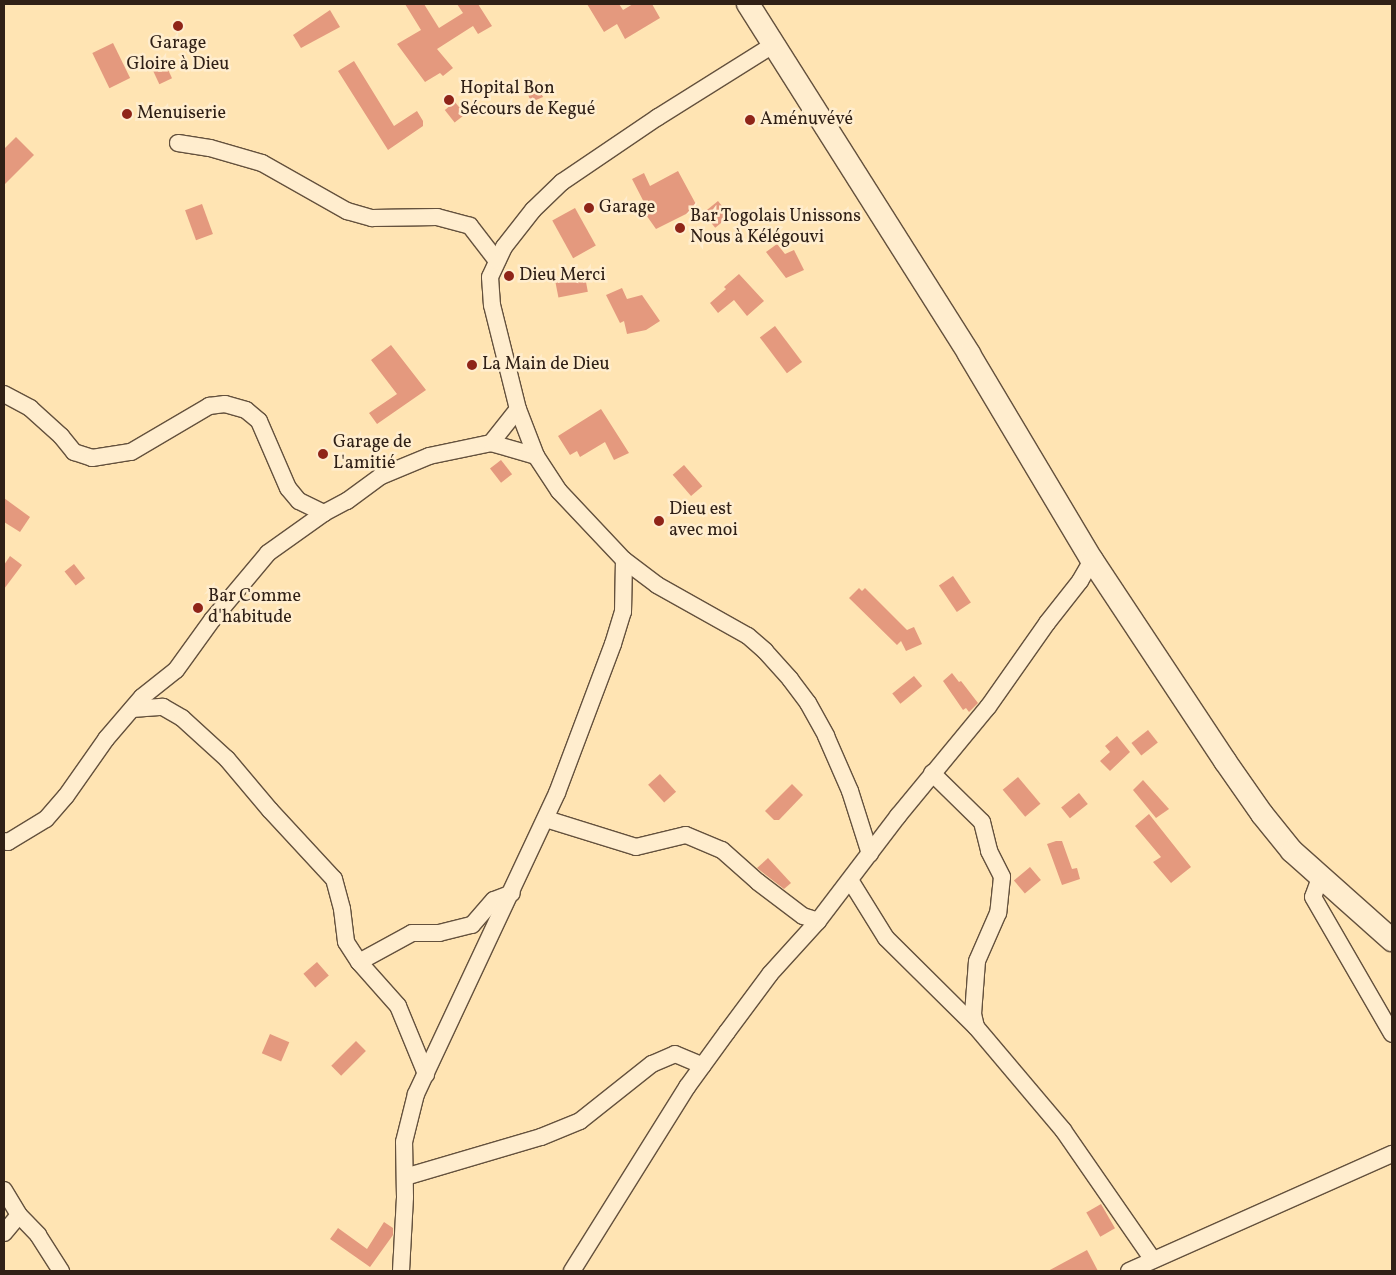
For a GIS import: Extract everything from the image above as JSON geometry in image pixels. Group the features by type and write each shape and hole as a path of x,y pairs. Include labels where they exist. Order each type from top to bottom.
{"main road":[{"path":"748,4 969,354 1092,560 1257,806 1292,851 1320,878 1392,940"}],"street":[{"path":"773,45 634,132 562,182 533,210 504,247 490,277 492,305 518,409 536,456 559,491 624,560 657,585 748,636 765,651 790,679 808,703 826,736 850,791 870,854"},
{"path":"178,143 210,148 262,163 347,211 372,218 437,217 470,226 497,261"},
{"path":"4,394 30,408 74,452 92,458 131,452 209,406 225,404 246,410 259,421 288,488 298,501 324,513"},
{"path":"491,443 518,409"},
{"path":"4,841 8,842 46,819 66,796 106,739 142,697 176,670 212,620 268,553 324,513 347,501 381,476 429,456 491,443 536,456"},
{"path":"401,1271 404,1142 416,1094 546,819 613,644 623,612 624,560"},
{"path":"572,1271 703,1066 770,974 818,921 932,773 988,707 1047,623 1080,581 1092,560"},
{"path":"132,709 163,707 182,718 226,759 334,879 342,909 346,942 359,962 398,1006 426,1074"},
{"path":"932,773 982,822 989,851 1002,877 998,913 978,961 973,1014 976,1027"},
{"path":"546,819 636,847 686,835 722,850 758,882 803,916 818,921"},
{"path":"1320,878 1313,897 1392,1034"},
{"path":"850,880 886,938 976,1027 1063,1130 1153,1260"},
{"path":"359,962 412,933 439,933 472,925 494,900 512,893"},
{"path":"404,1178 541,1137 580,1121 652,1064 675,1054 703,1066"},
{"path":"1129,1271 1392,1154"},
{"path":"4,1190 19,1215 38,1235 61,1271"},
{"path":"4,1234 19,1215"}],"building":[{"path":"405,4 424,4 439,28 463,13 457,4 478,4 492,26 478,34 473,26 437,49 453,68 443,76 440,73 425,82 397,44 421,30"},
{"path":"587,4 619,4 623,10 633,4 652,4 660,18 625,39 617,24 604,32"},
{"path":"330,10 340,27 301,48 293,35"},
{"path":"113,43 130,78 109,88 92,53"},
{"path":"164,61 172,78 159,84 151,67"},
{"path":"354,61 394,126 417,111 423,121 423,126 388,150 338,71"},
{"path":"538,85 543,97 531,102 526,90"},
{"path":"455,102 465,115 455,123 445,110"},
{"path":"16,137 34,155 4,185 4,149"},
{"path":"678,171 698,208 656,229 644,212 649,212 632,179 644,173 650,186"},
{"path":"718,201 730,216 715,228 703,213"},
{"path":"202,204 213,234 196,240 185,210"},
{"path":"575,208 596,246 573,258 552,221"},
{"path":"777,244 785,254 794,250 804,270 786,278 766,252"},
{"path":"739,274 764,301 747,316 734,300 718,313 710,303"},
{"path":"585,277 588,292 558,297 556,283"},
{"path":"622,288 627,299 642,295 660,321 646,330 627,334 624,321 620,323 606,295"},
{"path":"775,326 802,362 787,373 760,337"},
{"path":"391,345 426,390 377,424 369,413 397,394 371,360"},
{"path":"601,409 629,453 614,460 605,442 580,457 577,451 570,455 558,436"},
{"path":"501,460 512,474 501,483 490,469"},
{"path":"684,465 702,486 691,496 673,475"},
{"path":"4,498 30,517 20,532 4,522"},
{"path":"10,556 22,565 4,589 4,565"},
{"path":"74,564 85,578 76,586 65,571"},
{"path":"953,576 971,603 957,612 939,586"},
{"path":"859,588 862,591 865,588 907,630 914,627 922,644 906,651 901,641 897,645 849,598"},
{"path":"952,673 959,682 961,681 978,703 969,712 966,708 963,710 943,681"},
{"path":"914,676 922,686 900,704 892,694"},
{"path":"1148,730 1158,743 1141,756 1131,743"},
{"path":"1117,736 1130,752 1110,771 1100,761 1110,752 1105,746"},
{"path":"660,774 676,792 664,803 648,785"},
{"path":"1018,777 1040,804 1025,817 1003,790"},
{"path":"1143,780 1169,809 1156,818 1133,790"},
{"path":"792,784 803,795 779,820 774,820 765,811"},
{"path":"1079,793 1088,804 1070,818 1061,807"},
{"path":"1149,814 1191,867 1171,883 1153,862 1161,857 1135,826"},
{"path":"1062,841 1072,869 1077,868 1080,879 1062,885 1047,844"},
{"path":"768,858 791,883 784,889 757,868"},
{"path":"1030,867 1041,880 1025,894 1014,880"},
{"path":"317,962 329,976 315,987 303,974"},
{"path":"270,1034 289,1042 281,1062 262,1053"},
{"path":"356,1041 366,1051 341,1076 331,1066"},
{"path":"1101,1204 1115,1228 1100,1237 1086,1212"},
{"path":"384,1222 393,1228 393,1235 370,1267 330,1239 338,1228 367,1249"},
{"path":"1087,1250 1098,1271 1048,1271"}],"place":[{"name":"Garage Gloire à Dieu","path":"178,26"},
{"name":"Hopital Bon Sécours de Kegué","path":"449,100"},
{"name":"Menuiserie","path":"127,114"},
{"name":"Aménuvévé","path":"750,120"},
{"name":"Garage","path":"589,208"},
{"name":"Bar Togolais Unissons Nous à Kélégouvi","path":"680,228"},
{"name":"Dieu Merci","path":"509,276"},
{"name":"La Main de Dieu","path":"472,365"},
{"name":"Garage de L'amitié","path":"323,454"},
{"name":"Dieu est avec moi","path":"659,521"},
{"name":"Bar Comme d'habitude","path":"198,608"}]}
